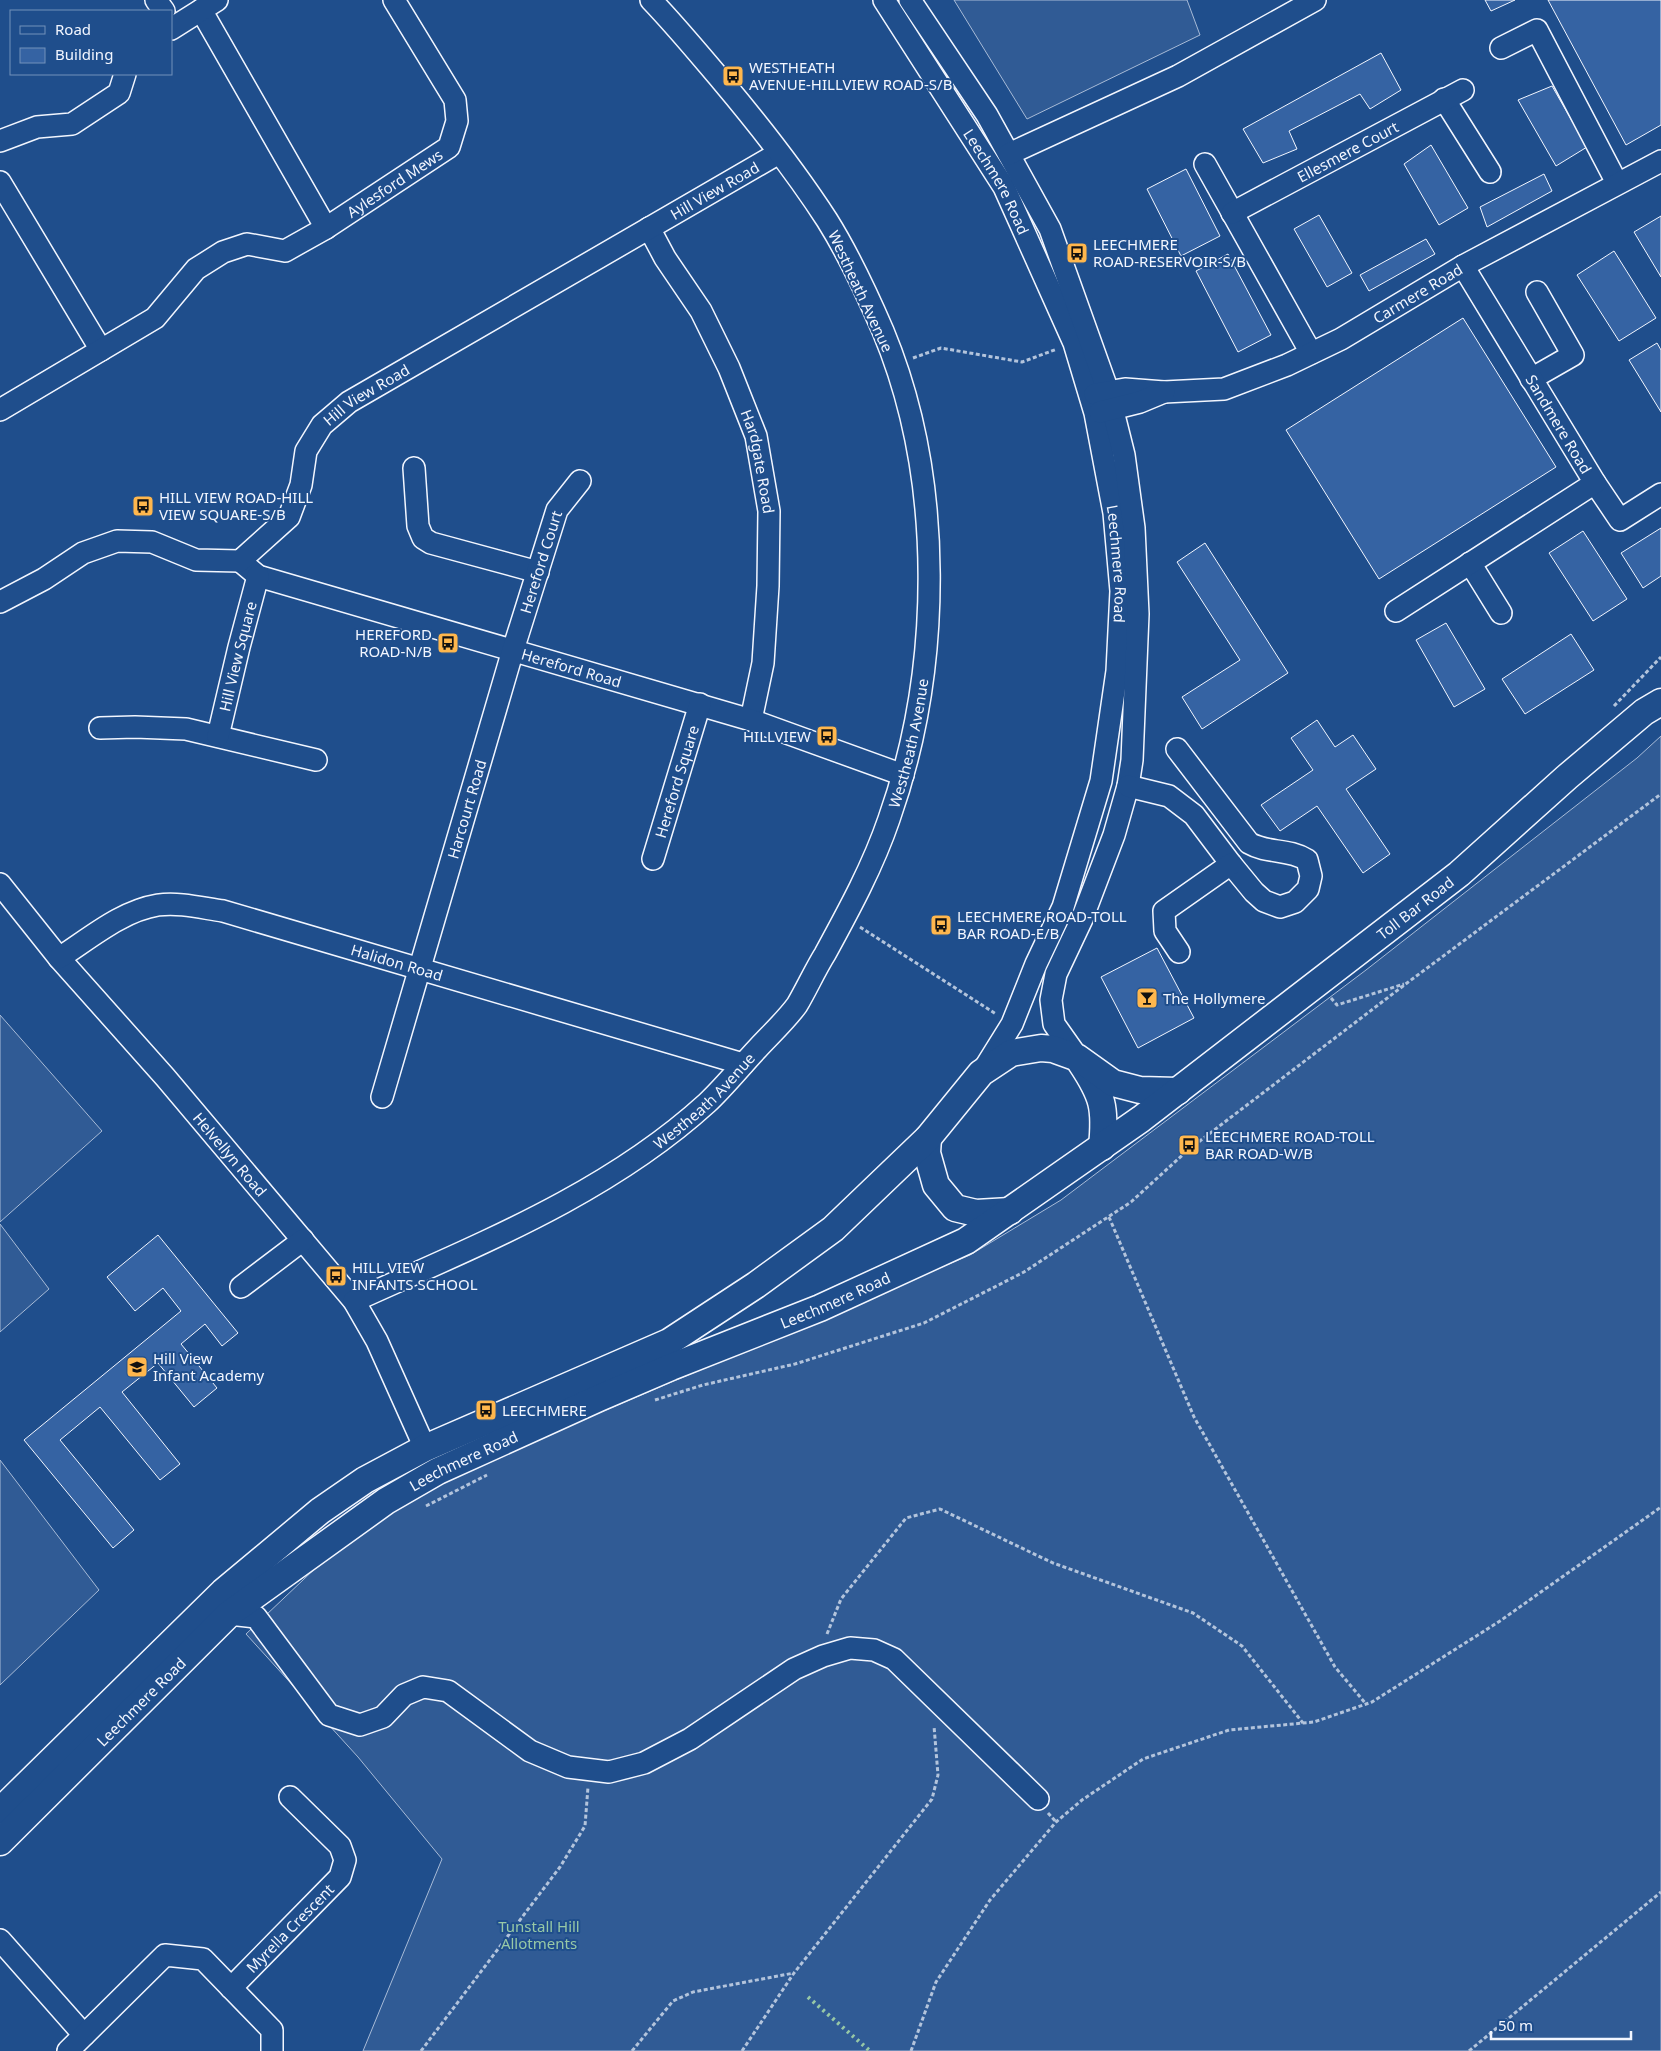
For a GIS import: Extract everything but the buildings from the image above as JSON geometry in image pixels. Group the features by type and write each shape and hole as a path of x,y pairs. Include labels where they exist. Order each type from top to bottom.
{"main road":[{"name":"Toll Bar Road","path":"1141,1119 1459,874 1567,777 1652,707 1661,690"},
{"path":"981,1073 1011,1053 1041,1048 1053,1049 1078,1058 1113,1083 1140,1090 1178,1091"},
{"name":"Leechmere Road","path":"1078,1058 1094,1083 1104,1109 1102,1147"},
{"name":"Leechmere Road","path":"0,1811 223,1592 320,1510 365,1480 425,1448 669,1342 756,1285 833,1229 928,1138 981,1073"},
{"name":"Leechmere Road","path":"0,1842 229,1614 386,1501 438,1471 671,1367 829,1304 966,1241 1141,1119"},
{"path":"928,1138 927,1153 936,1185 955,1208 976,1213 1011,1211"},
{"path":"425,1448 438,1471"}],"street":[{"name":"Aylesford Mews","path":"0,410 155,318 196,269 223,252 247,244 285,251 326,228 449,147 457,121 455,100 394,0"},
{"name":"Westheath Avenue","path":"354,1300 559,1206 609,1177 660,1143 710,1100 795,1007 845,918 869,869 904,775 924,675 929,617 929,557 926,502 917,446 894,364 880,325 859,280 828,222 748,112 672,21 651,0"},
{"name":"Leechmere Road","path":"884,0 1004,187 1102,402 1124,455 1134,528 1137,595 1136,693 1132,760 1128,786 1114,835 1100,875 1056,974 1050,1000 1054,1024 1078,1058"},
{"name":"Leechmere Road","path":"910,0 987,115 1050,229 1102,402 1121,591 1117,671 1101,781 1063,907 1036,964 1012,1024 981,1073"},
{"path":"1009,154 1178,76 1315,0"},
{"path":"172,21 209,5 326,228"},
{"path":"1501,48 1537,30 1617,184"},
{"path":"0,141 36,127 72,124 119,94 126,75"},
{"name":"Ellesmere Court","path":"1232,214 1454,94 1490,172"},
{"name":"Hill View Road","path":"240,562 289,517 301,485 306,451 322,425 349,402 779,153"},
{"name":"Carmere Road","path":"1102,402 1137,388 1164,392 1224,389 1286,365 1341,339 1463,266 1661,161"},
{"path":"1205,164 1311,354"},
{"path":"0,182 101,350"},
{"name":"Hardgate Road","path":"649,228 665,258 701,311 729,368 756,436 769,511 768,586 763,663 751,720"},
{"name":"Sandmere Road","path":"1396,611 1594,483 1463,266"},
{"path":"1531,379 1573,355 1537,292"},
{"path":"414,468 418,526 423,538 431,543 538,572"},
{"name":"Hereford Court","path":"513,650 557,510 580,481"},
{"path":"1594,483 1620,520 1661,494"},
{"path":"0,602 44,579 82,554 117,541 152,542 196,560 240,562"},
{"name":"Hereford Road","path":"240,562 258,576 700,704 751,720 904,775"},
{"path":"1470,563 1501,614"},
{"name":"Hill View Square","path":"218,736 238,647 258,576"},
{"name":"Harcourt Road","path":"382,1097 513,650"},
{"name":"Hereford Square","path":"653,859 700,704"},
{"path":"100,728 186,729 316,760"},
{"path":"1128,786 1169,796 1194,815 1231,864 1264,901 1280,907 1295,902 1308,889 1311,876 1307,860 1295,853 1260,849 1249,843 1177,749"},
{"path":"1179,952 1165,930 1164,911 1231,864"},
{"name":"Helvellyn Road","path":"0,884 59,958 166,1077 354,1300 377,1341 425,1448"},
{"name":"Halidon Road","path":"59,958 128,914 158,905 187,906 223,911 743,1064"},
{"path":"241,1287 303,1240"},
{"path":"229,1614 256,1617 329,1715 360,1725 383,1716 404,1695 423,1687 448,1691 530,1751 568,1767 610,1772 644,1763 690,1738 794,1669 818,1658 850,1648 874,1650 894,1659 1038,1799"},
{"name":"Myrella Crescent","path":"231,1988 340,1878 345,1860 340,1846 290,1798"},
{"path":"0,1940 84,2035"},
{"path":"68,2051 164,1955 203,1958 272,2030 272,2051"}],"path":[{"path":"894,364 941,348 1022,362 1074,343"},
{"path":"654,1400 704,1385 795,1364 924,1322 1024,1272 1131,1202 1188,1150 1407,983 1661,794"},
{"path":"845,918 1012,1024"},
{"path":"1318,983 1337,1005 1407,983"},
{"path":"1109,1217 1194,1417 1335,1667 1366,1704"},
{"path":"423,1507 493,1472"},
{"path":"911,2051 936,1982 990,1900 1056,1822 1082,1800 1143,1759 1229,1730 1314,1722 1366,1704 1500,1621 1661,1507"},
{"path":"818,1658 841,1599 906,1518 940,1510 1053,1562 1193,1613 1242,1646 1303,1723"},
{"path":"742,2051 794,1973 932,1799 938,1775 936,1738 928,1693"},
{"path":"421,2051 560,1867 585,1826 590,1770"},
{"path":"1469,2051 1661,1892"},
{"path":"632,2051 673,2001 693,1992 794,1973"}],"shaded area":[{"path":"954,0 1187,0 1200,35 1027,119"},
{"path":"1661,736 1661,2051 363,2051 442,1859 358,1757 246,1634 341,1544 432,1484 970,1255 1061,1200 1366,970 1637,758"},
{"path":"0,1015 102,1131 0,1222"},
{"path":"0,1224 49,1289 0,1332"},
{"path":"0,1460 99,1590 0,1685"}],"hedge":[{"path":"808,1997 870,2051"}],"place":[{"name":"WESTHEATH AVENUE-HILLVIEW ROAD-S/B","path":"733,76"},
{"name":"LEECHMERE ROAD-RESERVOIR-S/B","path":"1077,253"},
{"name":"HILL VIEW ROAD-HILL VIEW SQUARE-S/B","path":"143,506"},
{"name":"HEREFORD ROAD-N/B","path":"448,643"},
{"name":"HILLVIEW","path":"827,736"},
{"name":"LEECHMERE ROAD-TOLL BAR ROAD-E/B","path":"941,925"},
{"name":"The Hollymere","path":"1147,998"},
{"name":"LEECHMERE ROAD-TOLL BAR ROAD-W/B","path":"1189,1145"},
{"name":"HILL VIEW INFANTS SCHOOL","path":"336,1276"},
{"name":"Hill View Infant Academy","path":"137,1367"},
{"name":"LEECHMERE","path":"486,1410"}],"park label":[{"name":"Tunstall Hill Allotments","path":"539,1934"}]}
